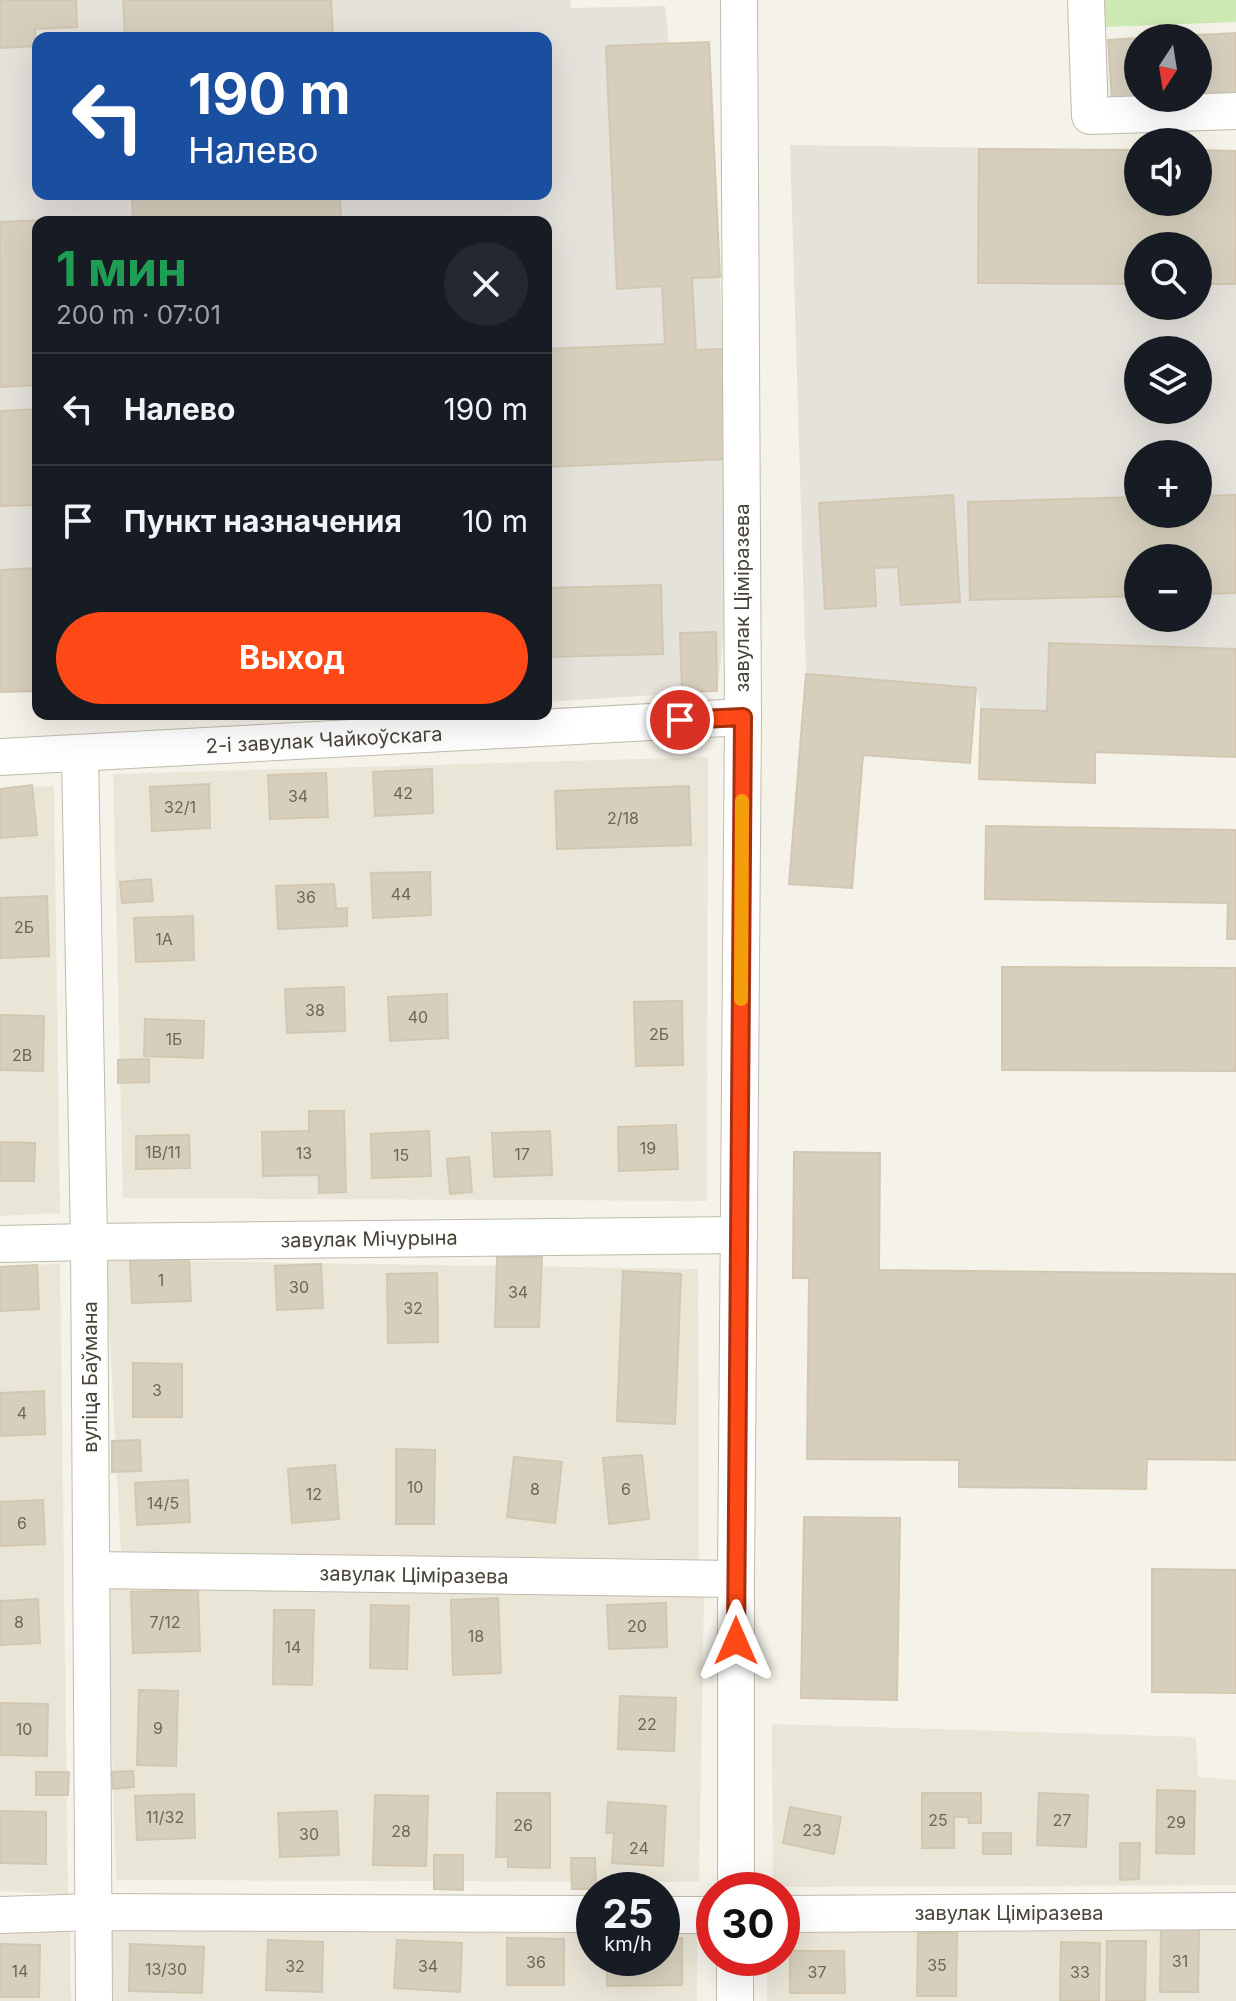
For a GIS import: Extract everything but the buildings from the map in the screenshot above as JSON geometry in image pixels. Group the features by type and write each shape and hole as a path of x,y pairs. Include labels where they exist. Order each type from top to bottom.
{"street":[{"name":"завулак Ціміразева","path":"736,1872 743,717 739,0"},
{"path":"1086,0 1090,116 1236,111"},
{"name":"2-і завулак Чайкоўскага","path":"0,757 743,717"},
{"name":"вуліца Баўмана","path":"80,753 89,1242 94,2001"},
{"name":"завулак Мічурына","path":"0,1244 739,1235"},
{"name":"завулак Ціміразева","path":"91,1570 736,1579"},
{"name":"завулак Ціміразева","path":"800,1914 1236,1911"},
{"path":"0,1915 93,1912 576,1914"},
{"path":"735,1976 735,2001"}],"shaded area":[{"path":"0,0 570,0 571,8 665,6 669,44 709,42 728,459 736,543 717,691 552,702 552,216 32,216 32,691 0,692"},
{"path":"790,145 1124,150 1124,216 1212,216 1212,150 1236,151 1236,649 1049,643 1047,711 981,709 976,688 806,674"},
{"path":"708,757 707,1201 123,1198 113,774"},
{"path":"54,786 60,1213 0,1216 0,788"},
{"path":"106,1260 698,1269 699,1559 121,1553"},
{"path":"60,1264 68,1894 0,1891 0,1266"},
{"path":"107,1583 704,1594 699,1872 696,1872 696,1882 680,1882 680,1872 576,1872 576,1882 116,1880"},
{"path":"772,1724 1196,1737 1198,1777 1236,1780 1236,1885 800,1887 800,1872 773,1872"},
{"path":"576,1925 576,1976 680,1976 680,1925 696,1925 697,2001 112,2001 111,1928"},
{"path":"70,1927 71,2001 0,2001 0,1931"},
{"path":"800,1928 1236,1928 1236,2001 767,2001 767,1976 800,1976"}],"green space":[{"path":"1104,0 1236,0 1236,22 1105,27"}],"slow traffic":[{"path":"741,999 742,801"}],"route":[{"path":"680,720 743,717 736,1641"}]}
